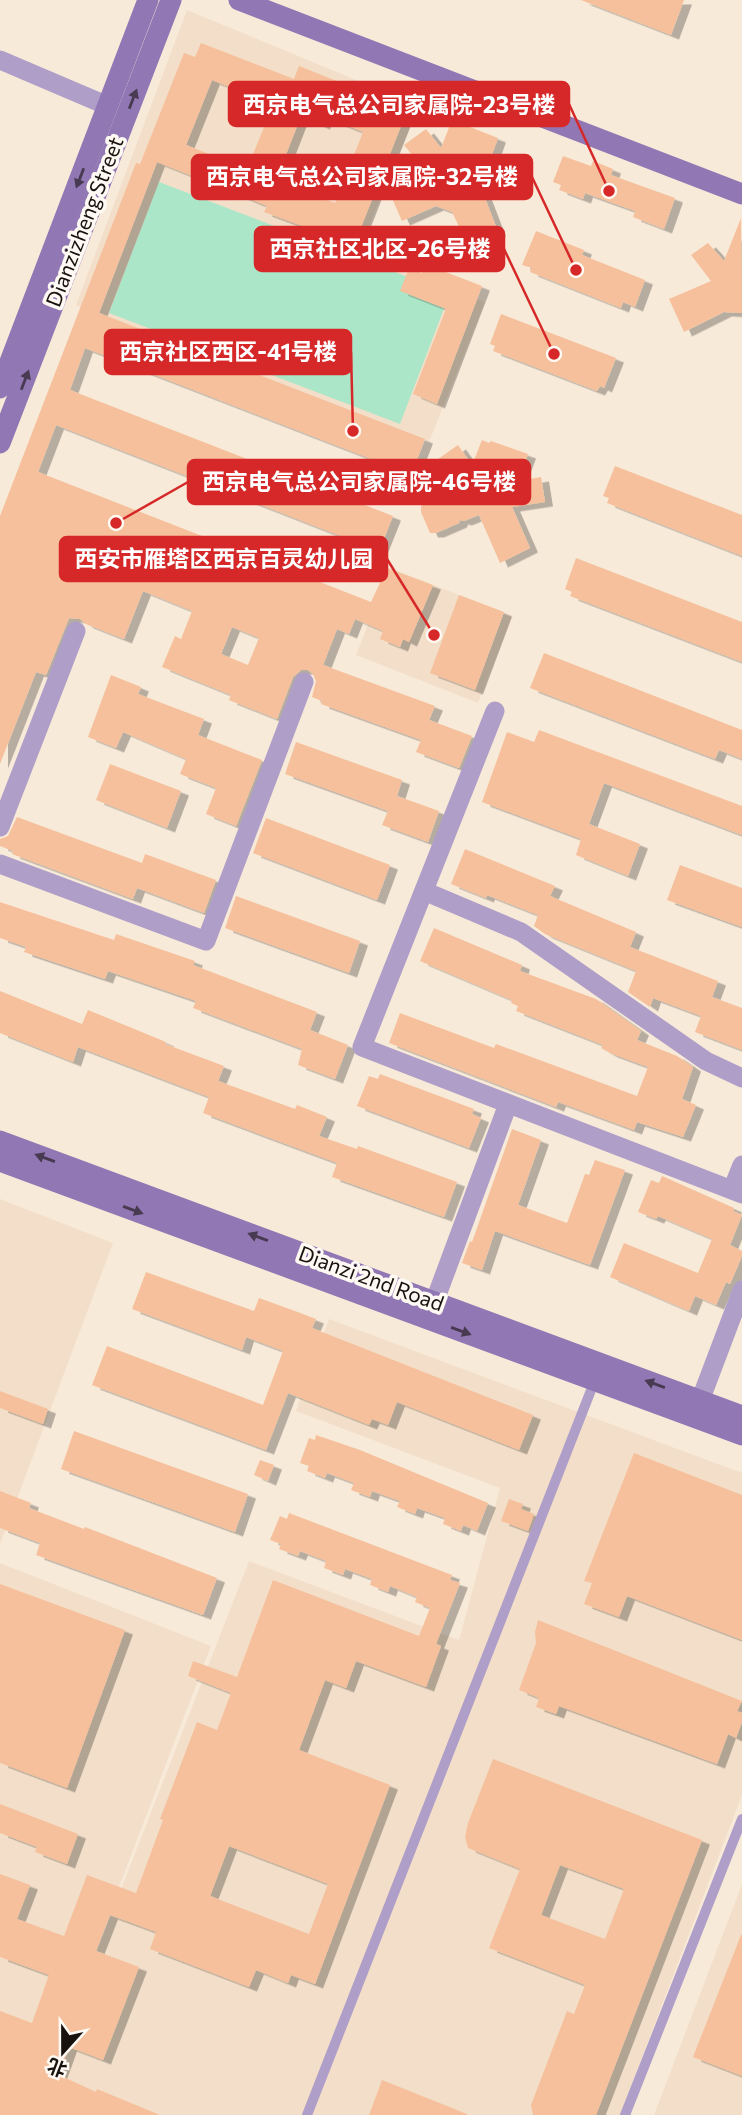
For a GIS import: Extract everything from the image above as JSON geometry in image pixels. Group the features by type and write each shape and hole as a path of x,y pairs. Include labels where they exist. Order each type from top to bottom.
{"main road":[{"name":"Dianzizheng Street","path":"0,388 148,0"},
{"name":"Dianzizheng Street","path":"0,443 170,0"},
{"path":"239,0 742,194"},
{"name":"Dianzi 2nd Road","path":"0,1141 742,1416"},
{"name":"Dianzi 2nd Road","path":"0,1161 742,1435"}],"street":[{"path":"0,60 108,106"},
{"path":"0,827 76,631"},
{"path":"0,864 206,941 304,682"},
{"path":"495,711 362,1047 737,1192 742,1165"},
{"path":"424,891 521,932 706,1061 742,1078"},
{"path":"434,1303 508,1104"},
{"path":"700,1401 742,1290"}],"lane":[{"path":"307,2115 595,1380"},
{"path":"625,2115 742,1819"}],"shaded area":[{"path":"187,10 419,106 358,252 485,302 429,442 76,305"},
{"path":"390,568 513,616 478,703 356,655"},
{"path":"0,1199 113,1243 0,1544"},
{"path":"329,1319 742,1473 742,1795 620,2115 33,2115 249,1561 459,1640 500,1488 296,1411"},
{"path":"0,1563 211,1646 32,2115 0,2115"},
{"path":"742,1884 742,2115 654,2115"}],"green space":[{"path":"159,182 450,293 400,424 109,313"}],"building":[{"path":"581,0 684,0 671,35"},
{"path":"201,43 294,79 299,66 377,97 383,81 414,93 354,245 264,212 267,206 157,162 99,313 425,439 408,483 402,471 85,348 70,390 393,516 379,551 56,425 38,472 371,602 387,568 433,585 409,642 403,639 400,647 380,639 383,631 355,619 349,634 337,629 323,665 435,706 429,720 472,736 459,768 416,752 421,740 321,704 322,701 312,697 316,681 308,670 301,670 293,677 277,719 229,700 231,695 162,667 175,636 181,639 192,611 143,591 124,639 80,619 69,618 46,675 36,672 0,764 0,516 136,163 140,164 184,53 195,57","holes":["212,80 273,105 247,169 186,145","301,116 322,125 325,117 363,132 335,203 276,180","232,627 259,638 248,665 221,654"]},
{"path":"452,120 498,138 488,165 513,175 515,188 483,193 498,232 468,245 452,212 436,206 402,221 387,187 425,171 404,145 426,129 441,148"},
{"path":"563,156 591,166 593,161 613,169 611,175 675,198 664,229 633,217 635,211 585,193 583,199 559,190 561,185 553,182"},
{"path":"741,218 742,313 724,312 684,332 669,299 711,281 691,255 708,243 724,261"},
{"path":"536,231 584,250 582,255 645,280 635,307 623,302 621,308 530,272 532,268 522,265"},
{"path":"425,264 482,286 437,404 413,394 446,309 400,291 409,268 422,273"},
{"path":"501,314 616,358 604,388 600,386 597,391 493,351 495,346 490,344"},
{"path":"482,440 528,454 518,481 541,477 545,502 512,507 530,548 500,563 479,515 430,533 421,512 421,506 461,488 438,459 458,445 472,465"},
{"path":"615,466 742,515 742,556 607,503 609,498 603,496"},
{"path":"576,558 742,622 742,662 570,596 572,592 565,589"},
{"path":"459,595 504,612 475,690 430,673"},
{"path":"544,653 742,730 742,759 719,750 715,759 530,688"},
{"path":"111,675 141,687 138,694 204,719 198,735 262,760 236,826 206,814 216,788 180,774 186,759 123,732 116,748 88,737"},
{"path":"539,730 742,806 742,835 604,783 589,824 640,844 628,876 576,855 581,839 482,802 507,732 534,742"},
{"path":"296,742 402,780 397,796 439,811 428,842 382,825 388,811 285,774"},
{"path":"110,764 181,791 167,828 96,800"},
{"path":"17,817 142,863 145,854 216,880 204,913 137,888 133,899 12,854 13,851 0,846 0,839 8,836"},
{"path":"266,818 390,865 377,900 253,853"},
{"path":"465,849 555,886 550,896 636,932 630,947 718,981 712,997 742,1008 742,1050 695,1032 701,1016 653,998 650,1007 628,992 636,971 545,934 534,926 538,915 451,884"},
{"path":"680,865 742,888 742,927 667,900"},
{"path":"236,896 360,941 349,973 225,928"},
{"path":"0,902 114,940 116,934 195,961 193,965 317,1012 310,1030 348,1045 335,1079 298,1065 302,1049 193,1008 196,1001 108,971 105,979 24,952 26,947 0,938"},
{"path":"434,928 522,965 520,971 596,999 641,1031 637,1040 677,1056 693,1067 682,1099 696,1105 683,1137 637,1122 634,1130 558,1102 556,1107 389,1043 400,1013 494,1048 496,1044 637,1096 648,1067 610,1053 601,1048 603,1045 516,1011 518,1006 511,1003 512,1000 420,961"},
{"path":"0,991 82,1024 88,1010 166,1042 165,1044 224,1066 218,1081 295,1109 297,1105 327,1117 319,1136 357,1149 358,1146 457,1182 444,1217 332,1177 337,1163 203,1113 209,1097 78,1047 73,1062 0,1033"},
{"path":"380,1074 474,1109 472,1114 481,1118 469,1148 357,1106 369,1076 378,1079"},
{"path":"512,1129 541,1140 518,1205 567,1223 585,1174 589,1175 595,1160 625,1170 590,1265 495,1231 482,1270 462,1263"},
{"path":"662,1176 734,1208 733,1211 742,1215 730,1245 742,1251 742,1256 730,1284 726,1282 716,1305 695,1296 689,1311 610,1277 624,1243 698,1273 712,1239 658,1216 656,1219 638,1212 651,1180 659,1183"},
{"path":"146,1272 254,1311 259,1298 295,1311 316,1319 312,1328 533,1415 519,1450 397,1402 388,1425 372,1419 369,1425 288,1393 266,1450 92,1385 107,1346 263,1405 283,1351 246,1337 242,1350 132,1309"},
{"path":"0,1391 48,1409 43,1424 0,1408"},
{"path":"74,1431 248,1494 235,1532 61,1469"},
{"path":"316,1435 360,1450 488,1503 477,1531 463,1525 461,1531 443,1524 445,1518 417,1508 415,1514 397,1507 400,1501 372,1491 370,1497 351,1490 354,1483 327,1473 325,1478 307,1471 309,1466 300,1463 309,1438 315,1440"},
{"path":"634,1453 742,1495 742,1640 627,1596 619,1617 584,1604 592,1583 584,1581"},
{"path":"260,1460 274,1465 268,1481 254,1475"},
{"path":"0,1491 31,1503 29,1508 217,1578 203,1615 36,1555 40,1543 0,1528"},
{"path":"509,1499 523,1504 521,1509 534,1514 528,1531 501,1521"},
{"path":"289,1513 452,1575 450,1580 460,1583 436,1644 441,1646 426,1687 356,1661 346,1688 325,1680 299,1750 390,1785 315,1984 291,1975 288,1983 256,1970 249,1987 150,1949 156,1932 110,1915 96,1951 139,1967 103,2060 69,2047 59,2075 96,2092 97,2089 160,2115 0,2115 0,2011 32,2023 49,1975 0,1957 0,1874 30,1885 17,1919 64,1936 87,1875 136,1893 163,1820 160,1819 197,1722 217,1730 231,1693 188,1676 193,1661 237,1677 273,1580 419,1636 430,1608 415,1602 417,1597 390,1586 388,1592 370,1585 372,1579 345,1569 343,1575 324,1568 326,1561 300,1551 298,1556 279,1549 281,1544 270,1540 280,1516 287,1519","holes":["229,1846 328,1884 309,1934 210,1896"]},
{"path":"0,1584 125,1630 67,1788 0,1763"},
{"path":"538,1620 742,1701 737,1711 742,1713 742,1722 736,1738 728,1734 717,1764 559,1706 556,1714 536,1707 539,1698 519,1690 536,1643"},
{"path":"493,1759 702,1840 596,2115 533,2115 531,2105 567,2011 574,2014 585,1985 489,1948 520,1869 468,1848 465,1837","holes":["560,1865 624,1889 605,1939 541,1915"]},
{"path":"0,1804 78,1834 67,1864 35,1852 37,1847 0,1833"},
{"path":"742,1935 742,2076 693,2057"},
{"path":"382,2080 467,2114 467,2115 369,2115"}],"place":[{"name":"西京电气总公司家属院-23号楼","path":"609,191"},
{"name":"西京电气总公司家属院-32号楼","path":"576,270"},
{"name":"西京社区北区-26号楼","path":"554,354"},
{"name":"西京社区西区-41号楼","path":"353,431"},
{"name":"西京电气总公司家属院-46号楼","path":"116,523"},
{"name":"西安市雁塔区西京百灵幼儿园","path":"434,635"}]}
